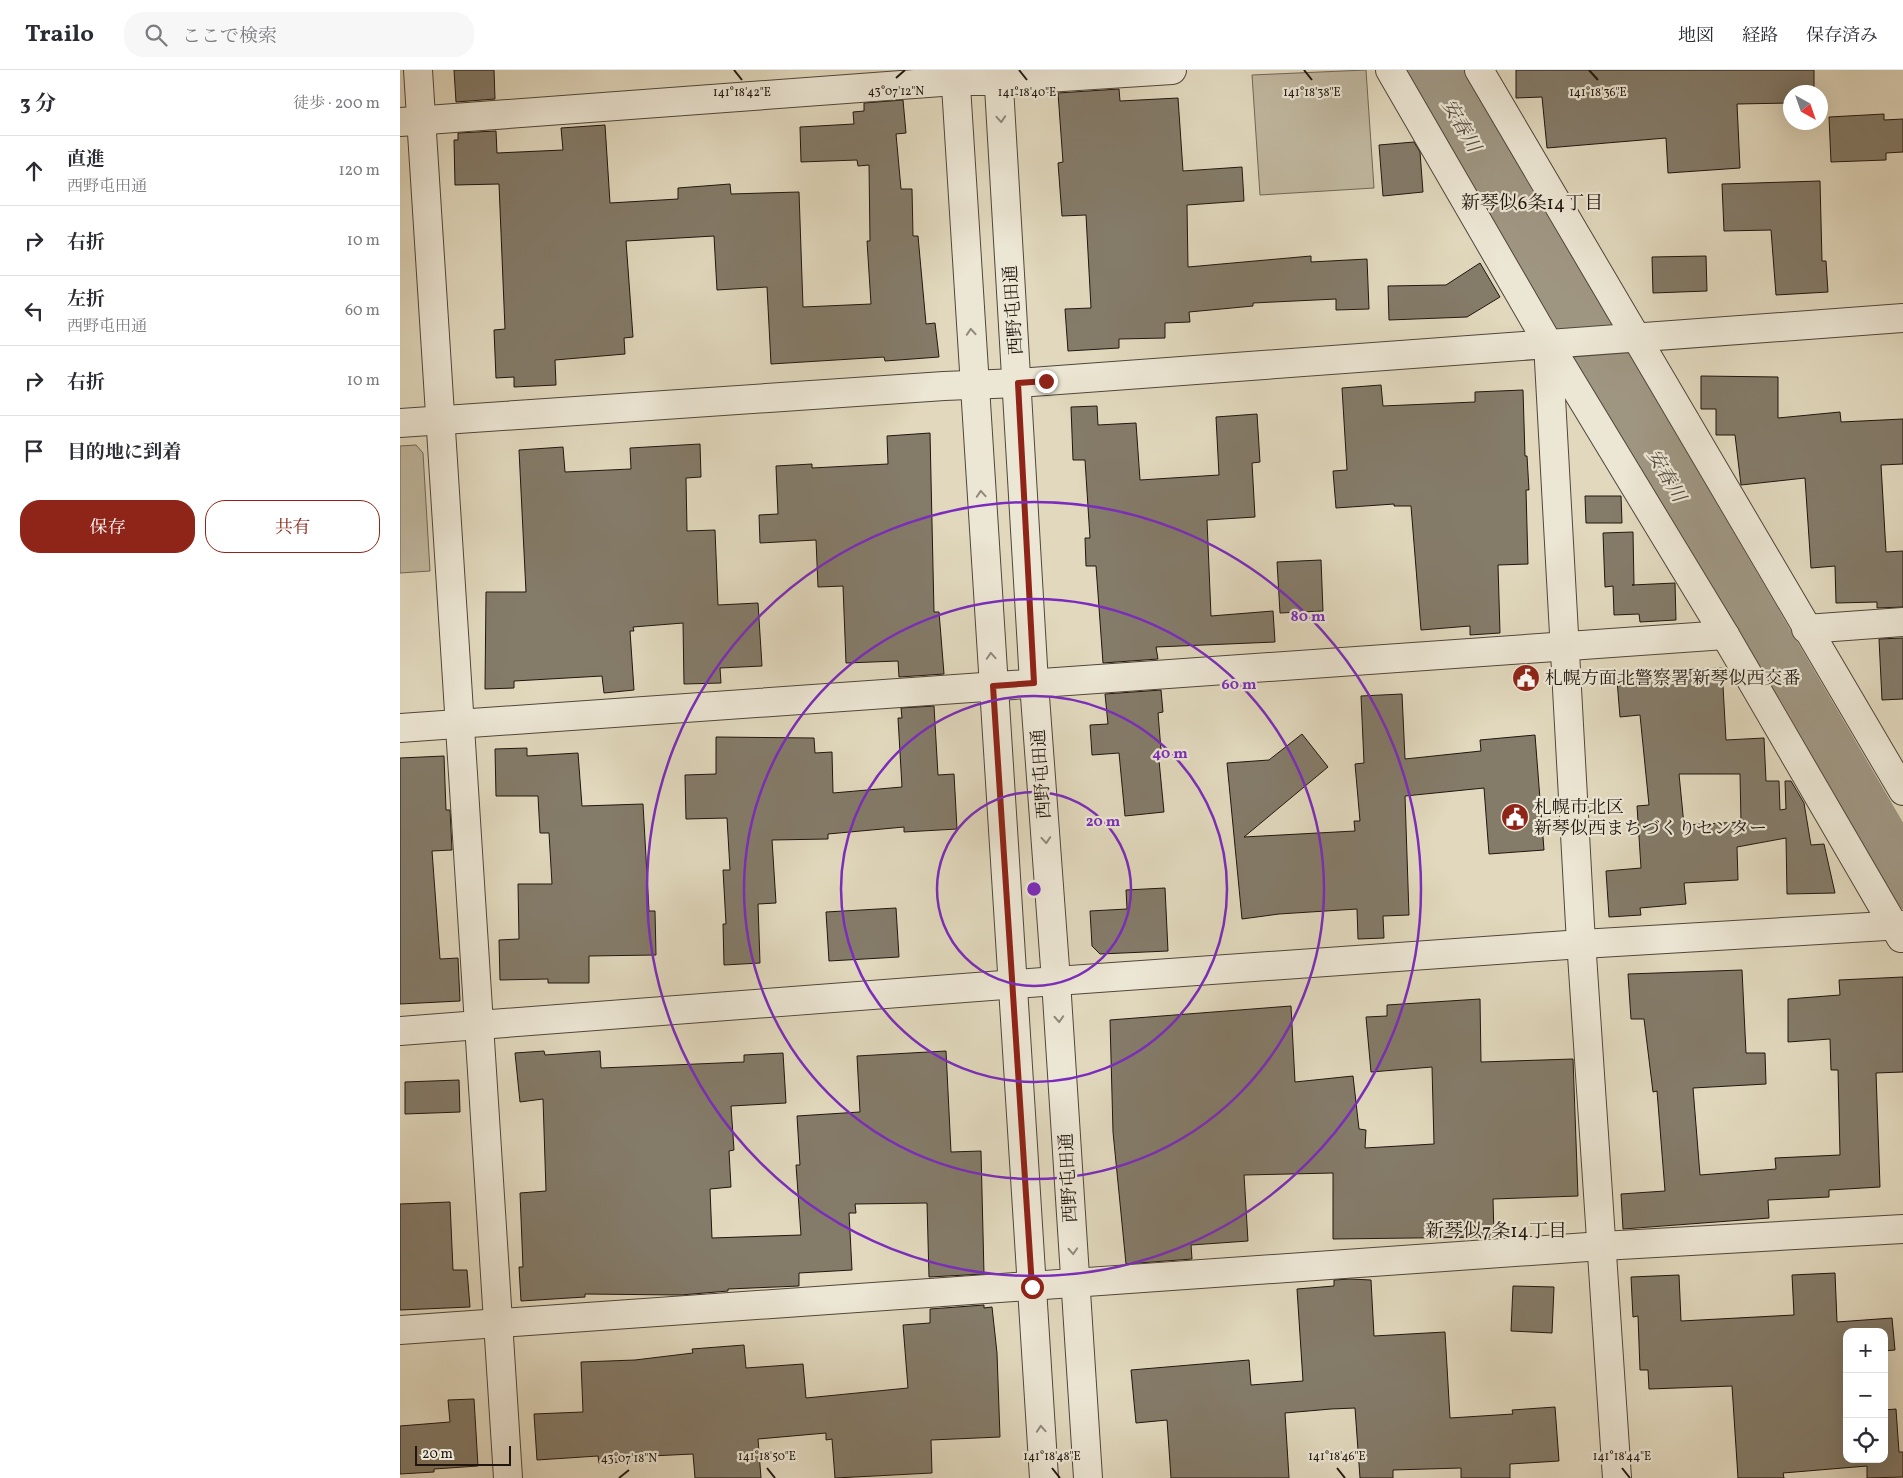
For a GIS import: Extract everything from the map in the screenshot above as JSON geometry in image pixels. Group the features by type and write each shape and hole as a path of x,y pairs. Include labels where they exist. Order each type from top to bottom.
{"street":[{"path":"418,70 410,121 440,420 458,724 508,1478"},
{"path":"410,121 955,76 1172,70"},
{"path":"400,1032 1013,986 1056,981 1582,944 1900,931 1725,635 1559,343 1390,70"},
{"path":"1479,70 1624,338 1806,629 1903,791"},
{"path":"955,76 1044,1478"},
{"name":"西野屯田通","path":"998,76 1018,383 1034,683 1056,981 1088,1478"},
{"path":"400,423 974,384 1018,383 1903,318"},
{"path":"1559,343 1564,646 1617,1478"},
{"path":"1806,629 1903,622"},
{"path":"400,728 1725,635"},
{"path":"400,1330 1075,1285 1602,1246 1903,1229"}],"shaded area":[{"path":"1366,70 1374,188 1260,195 1252,75"},
{"path":"416,445 423,453 430,571 400,573 400,446"}],"building":[{"path":"454,70 494,70 495,99 456,102"},
{"path":"1516,70 1814,70 1814,85 1783,85 1783,103 1737,104 1740,168 1668,173 1666,138 1547,148 1542,97 1516,98"},
{"path":"1119,89 1120,101 1178,98 1183,171 1242,167 1244,201 1187,205 1188,267 1311,256 1311,262 1367,259 1369,309 1336,310 1336,299 1253,303 1253,306 1189,312 1190,322 1165,323 1165,338 1119,339 1119,348 1068,351 1065,309 1091,308 1086,215 1062,216 1058,163 1063,162 1058,93"},
{"path":"903,100 906,133 896,134 901,189 912,189 913,236 918,236 926,324 935,323 939,357 885,361 884,357 771,364 767,287 717,290 714,236 626,241 633,337 624,338 625,354 555,360 556,385 514,387 514,377 496,378 494,330 505,329 499,184 455,185 454,140 458,140 458,133 496,131 497,153 563,150 561,128 605,125 610,203 678,199 678,188 730,184 731,194 799,192 803,307 871,304 867,241 870,241 869,165 858,166 857,160 801,162 800,127 854,124 853,112 864,111 864,103"},
{"path":"1884,114 1884,120 1903,119 1903,152 1886,153 1886,160 1831,162 1829,117"},
{"path":"1414,142 1420,152 1423,192 1383,196 1379,145"},
{"path":"1820,181 1822,261 1826,261 1828,292 1776,295 1771,230 1724,231 1722,184"},
{"path":"1706,256 1707,291 1653,293 1652,257"},
{"path":"1480,263 1500,297 1467,317 1389,320 1388,286 1446,285"},
{"path":"1701,376 1778,377 1778,418 1840,412 1841,422 1903,419 1903,464 1881,465 1886,552 1903,551 1903,607 1877,608 1877,602 1836,603 1835,566 1811,568 1805,478 1741,485 1735,435 1716,435 1716,409 1701,409"},
{"path":"1381,385 1383,406 1475,402 1475,392 1523,390 1525,456 1527,456 1529,490 1526,490 1528,564 1498,565 1500,633 1470,635 1470,626 1421,630 1411,506 1394,506 1394,504 1336,508 1333,471 1347,470 1342,388"},
{"path":"1097,406 1098,425 1136,423 1140,480 1219,475 1216,417 1257,414 1260,462 1252,463 1255,517 1207,520 1211,616 1273,611 1275,642 1156,647 1158,659 1103,663 1096,566 1086,566 1085,538 1090,538 1085,460 1073,460 1071,407"},
{"path":"930,433 934,612 939,612 944,674 899,677 898,661 846,663 843,586 818,587 816,540 760,543 759,515 778,514 776,466 812,464 812,468 888,464 887,436"},
{"path":"700,444 701,477 686,478 687,531 715,530 718,605 758,603 762,666 720,668 721,683 684,684 683,623 633,627 634,631 630,631 634,690 604,693 602,676 514,681 514,688 485,689 486,592 526,592 519,450 563,447 565,472 631,469 630,448"},
{"path":"1585,496 1621,496 1622,523 1586,523"},
{"path":"1633,532 1634,585 1675,583 1676,620 1640,622 1639,614 1614,615 1613,586 1605,587 1603,533"},
{"path":"1321,560 1323,611 1280,613 1277,562"},
{"path":"1903,638 1903,699 1882,700 1879,639"},
{"path":"1722,668 1726,740 1764,738 1766,781 1779,781 1780,810 1786,809 1785,781 1791,781 1804,803 1811,845 1824,844 1835,893 1787,894 1786,838 1737,847 1738,880 1684,883 1686,904 1640,908 1641,915 1609,917 1606,871 1641,868 1637,806 1649,805 1640,715 1620,717 1617,680 1679,675 1678,670","holes":["1679,774 1740,774 1741,822 1684,825"]},
{"path":"1161,690 1163,712 1158,713 1161,750 1158,750 1164,812 1125,816 1119,753 1092,755 1090,725 1108,724 1105,694"},
{"path":"1402,694 1405,759 1481,751 1480,740 1535,735 1544,850 1489,854 1484,788 1405,796 1409,915 1383,916 1384,938 1358,939 1357,909 1279,914 1242,919 1227,763 1269,760 1302,734 1328,767 1244,837 1355,831 1354,821 1360,821 1355,764 1364,763 1361,696"},
{"path":"934,706 938,775 954,774 957,829 904,832 904,827 828,834 828,839 772,840 776,903 758,904 760,963 724,965 723,924 726,924 723,870 730,870 727,818 686,819 685,775 716,774 716,737 814,738 815,753 832,752 833,793 902,787 898,718 902,718 901,708"},
{"path":"527,748 527,756 578,753 582,806 643,804 649,911 655,911 656,955 589,956 589,983 548,983 548,979 500,980 499,940 519,939 518,884 552,884 549,833 540,833 538,796 496,796 495,749"},
{"path":"444,756 446,810 450,810 452,850 432,851 440,959 458,958 460,1001 400,1004 400,758"},
{"path":"1165,888 1168,951 1100,954 1092,946 1090,911 1127,909 1126,890"},
{"path":"896,908 899,957 829,961 826,912"},
{"path":"1742,970 1746,1053 1765,1053 1766,1084 1693,1088 1700,1175 1776,1169 1775,1158 1840,1155 1838,1070 1831,1070 1830,1039 1788,1042 1788,999 1840,995 1839,980 1903,977 1903,1072 1876,1073 1880,1187 1829,1190 1829,1197 1768,1200 1769,1218 1623,1229 1621,1194 1665,1191 1657,1091 1653,1092 1644,1019 1631,1019 1628,974"},
{"path":"1480,999 1481,1062 1573,1059 1578,1196 1493,1199 1494,1237 1333,1239 1333,1173 1244,1175 1248,1241 1191,1245 1192,1259 1126,1264 1113,1132 1110,1020 1291,1006 1295,1082 1353,1076 1359,1129 1366,1130 1365,1148 1434,1144 1432,1067 1371,1072 1366,1017 1387,1016 1387,1005"},
{"path":"544,1051 545,1055 600,1051 601,1068 744,1062 744,1055 783,1053 786,1103 731,1106 734,1150 729,1151 731,1187 710,1189 712,1238 801,1235 796,1165 800,1165 797,1116 860,1112 857,1056 946,1051 951,1152 981,1151 984,1274 929,1277 927,1203 855,1204 856,1213 849,1213 852,1270 799,1273 799,1286 728,1289 728,1291 681,1295 585,1294 585,1297 521,1301 519,1267 523,1267 520,1193 546,1191 543,1099 520,1102 515,1053"},
{"path":"459,1080 460,1112 405,1114 405,1082"},
{"path":"450,1202 453,1270 467,1270 470,1307 400,1310 400,1204"},
{"path":"1835,1273 1837,1322 1892,1318 1895,1350 1888,1351 1888,1328 1843,1328 1843,1463 1888,1463 1888,1410 1896,1409 1899,1452 1903,1452 1903,1477 1867,1478 1867,1466 1783,1473 1784,1478 1738,1478 1732,1386 1649,1389 1648,1370 1640,1370 1638,1316 1633,1317 1631,1277 1679,1275 1681,1321 1794,1315 1792,1275"},
{"path":"1334,1280 1371,1280 1374,1336 1445,1332 1450,1418 1513,1414 1512,1410 1555,1407 1559,1461 1510,1464 1510,1478 1461,1478 1461,1468 1393,1470 1393,1478 1360,1478 1355,1408 1331,1409 1285,1413 1289,1478 1171,1478 1167,1420 1136,1423 1131,1370 1249,1360 1251,1385 1303,1381 1297,1289 1334,1286"},
{"path":"1513,1286 1554,1287 1552,1333 1511,1331"},
{"path":"984,1305 984,1308 992,1307 997,1353 1000,1437 931,1440 932,1473 835,1478 832,1439 826,1440 826,1433 758,1439 761,1478 695,1478 693,1454 630,1457 630,1462 599,1463 598,1456 537,1460 534,1414 583,1412 581,1362 635,1360 693,1353 692,1349 744,1345 746,1368 803,1364 806,1398 908,1388 903,1325 930,1323 930,1309"},
{"path":"474,1399 478,1466 434,1469 434,1472 400,1474 400,1426 450,1422 448,1400"}],"waterway":[{"name":"安春川","path":"1430,70 1903,880"}],"place":[{"name":"札幌方面北警察署 新琴似西交番","path":"1526,678"},
{"name":"札幌市北区 新琴似西まちづくりセンター","path":"1515,817"}],"district":[{"name":"新琴似6条14丁目","path":"1532,202"},
{"name":"新琴似7条14丁目","path":"1496,1230"}],"route":[{"path":"1032,1287 993,686 1034,683 1018,383 1046,381"}]}
